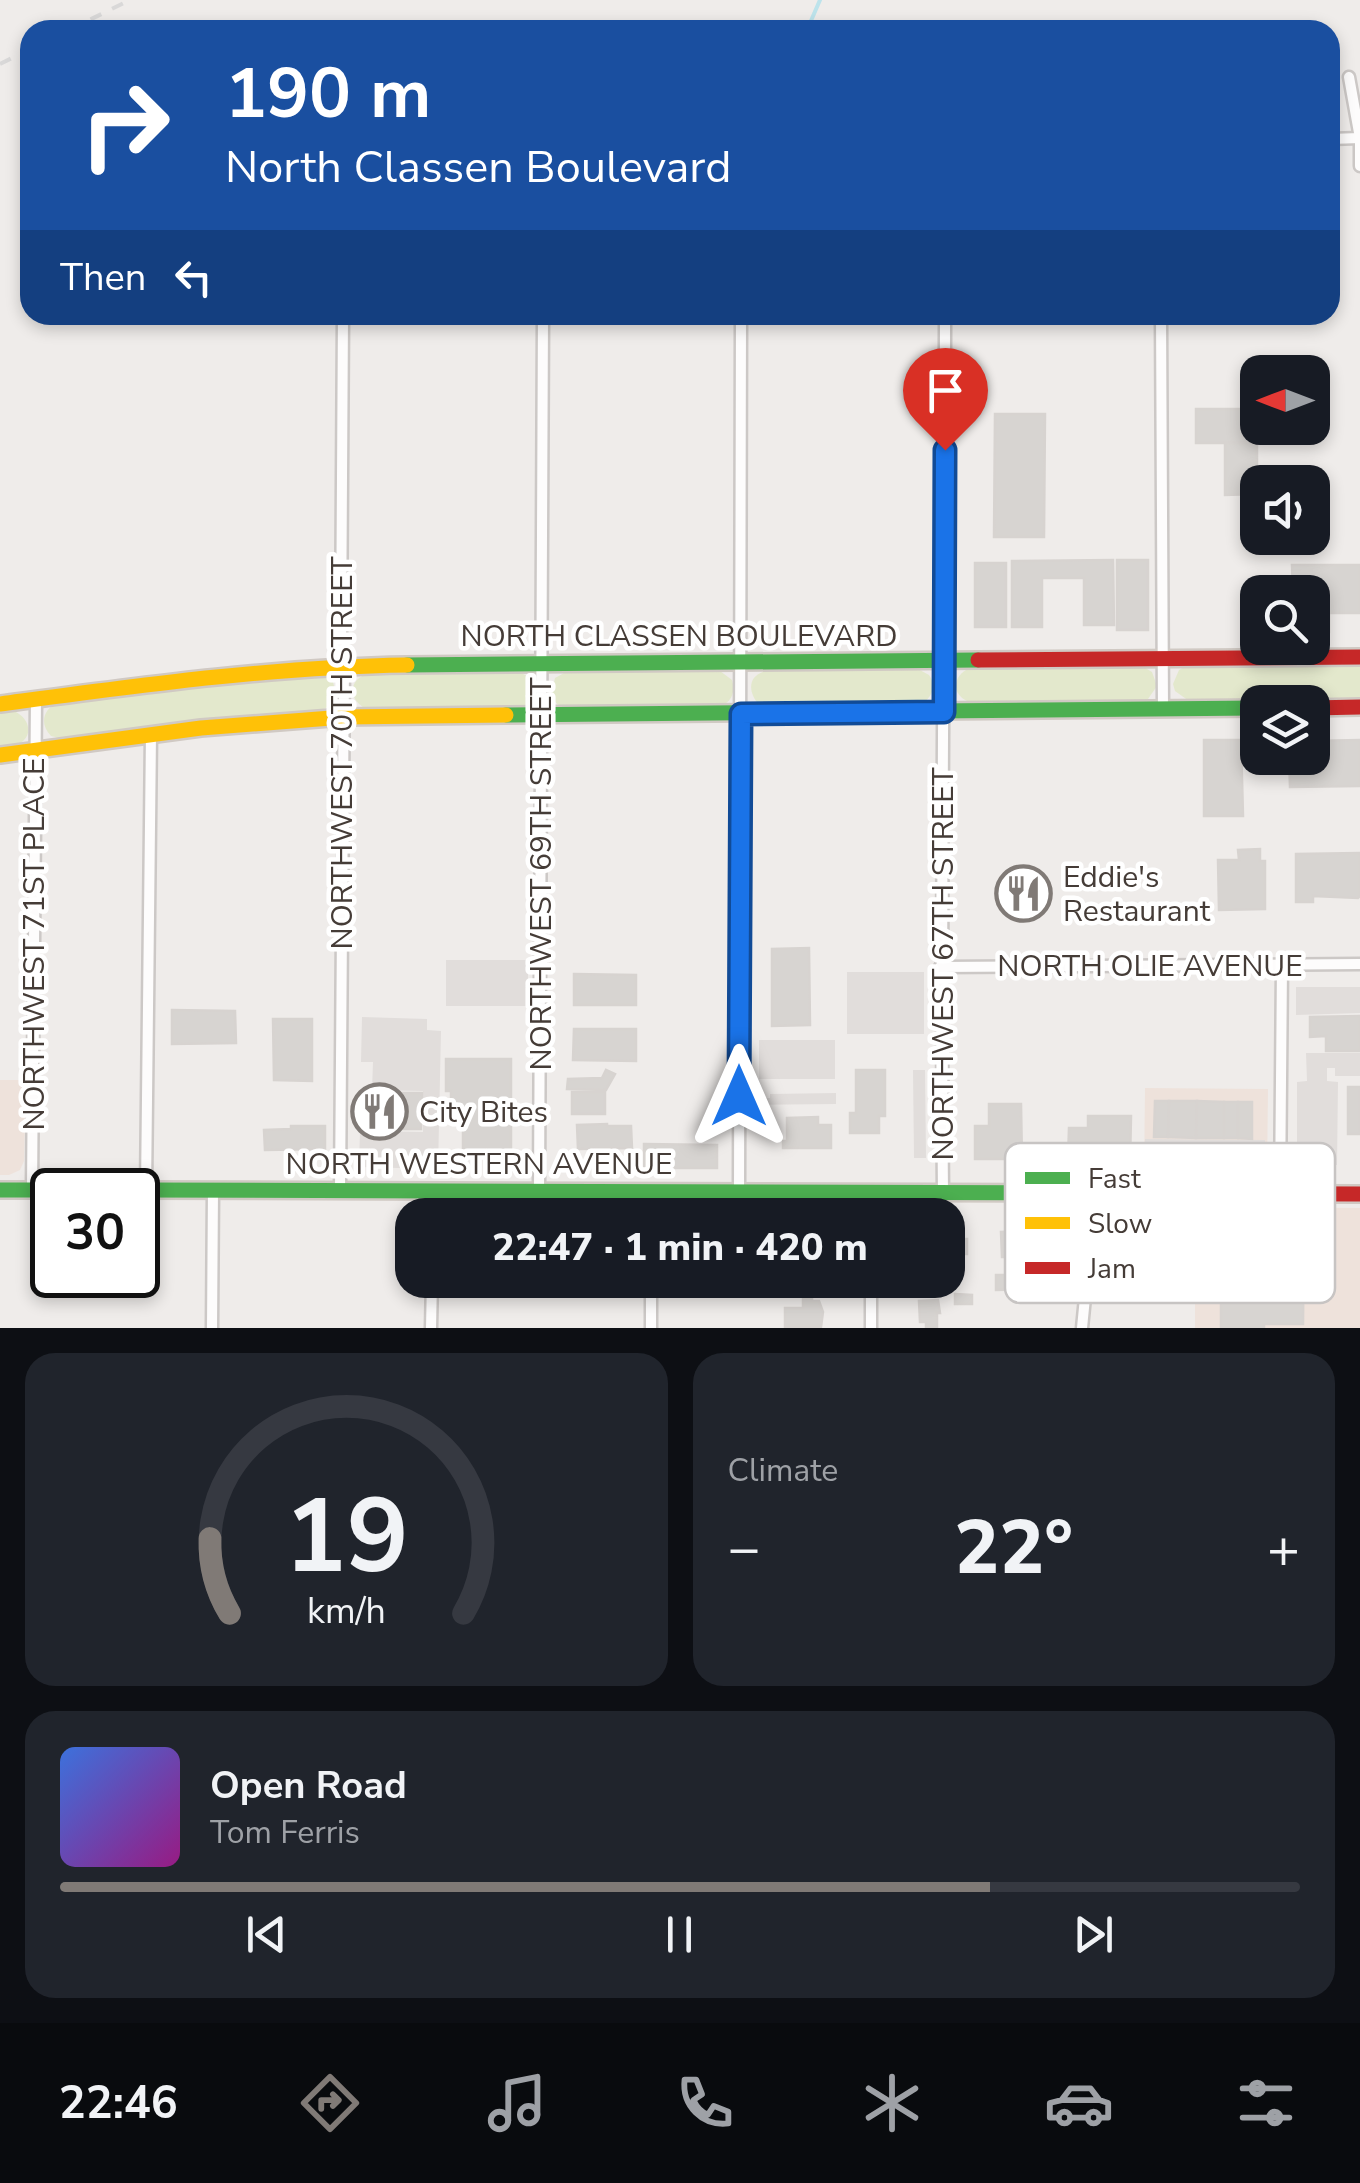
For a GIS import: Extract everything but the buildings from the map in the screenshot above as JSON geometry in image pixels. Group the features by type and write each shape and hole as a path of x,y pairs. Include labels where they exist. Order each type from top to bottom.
{"street":[{"path":"1349,77 1360,138 1360,166"},
{"name":"NORTHWEST 70TH STREET","path":"340,1191 343,325"},
{"name":"NORTHWEST 69TH STREET","path":"538,1192 543,325"},
{"path":"738,1193 741,325"},
{"name":"NORTHWEST 67TH STREET","path":"943,1192 940,967 945,325"},
{"path":"1161,325 1164,710"},
{"name":"NORTH CLASSEN BOULEVARD","path":"0,704 199,677 344,666 1360,657"},
{"name":"NORTHWEST 71ST PLACE","path":"32,1168 36,699"},
{"path":"1330,708 1360,707"},
{"path":"0,755 253,722 344,717 1240,708"},
{"path":"142,1168 151,734"},
{"name":"NORTH OLIE AVENUE","path":"940,967 1360,964"},
{"path":"1280,1143 1282,966"},
{"path":"0,1190 30,1190"},
{"name":"NORTH WESTERN AVENUE","path":"160,1190 1005,1192"},
{"path":"212,1190 212,1328"},
{"path":"432,1192 432,1198"},
{"path":"651,1192 651,1198"},
{"path":"871,1192 871,1198"},
{"path":"432,1298 432,1328"},
{"path":"651,1298 651,1328"},
{"path":"871,1298 871,1328"},
{"path":"1082,1328 1084,1303"}],"shaded area":[{"path":"446,960 528,960 528,1006 446,1006"},
{"path":"847,972 924,972 924,1034 847,1034"},
{"path":"1296,987 1360,987 1360,1013 1296,1015"},
{"path":"362,1017 427,1019 427,1030 441,1031 438,1169 359,1167 360,1131 423,1132 423,1091 372,1090 373,1062 361,1062"},
{"path":"759,1040 835,1040 835,1079 759,1079"},
{"path":"1306,1053 1360,1053 1360,1076 1335,1076 1335,1068 1327,1068 1327,1081 1338,1082 1337,1165 1335,1143 1297,1143 1297,1082 1307,1081"},
{"path":"913,1070 925,1070 926,1158 914,1158"},
{"path":"0,1080 26,1080 24,1161 20,1170 9,1175 0,1175"},
{"path":"1145,1088 1268,1089 1267,1143 1144,1143"},
{"path":"836,1093 836,1104 749,1105 749,1098 770,1098 770,1094"},
{"path":"1145,1139 1265,1140 1265,1143 1145,1143"},
{"path":"1335,1208 1360,1208 1360,1328 1195,1328 1195,1303 1335,1303"}],"green space":[{"path":"1360,663 1360,699 1330,699 1330,685 1240,685 1240,700 1189,701 1175,691 1173,684 1179,670 1186,666"},
{"path":"1142,666 1152,672 1157,686 1148,699 1141,701 967,701 956,689 960,675 970,668"},
{"path":"918,669 929,675 933,683 930,695 921,704 766,707 759,705 751,690 755,677 766,671"},
{"path":"720,671 732,680 733,689 729,700 718,707 568,709 551,696 555,678 566,672"},
{"path":"518,672 531,680 534,689 528,704 518,708 369,710 357,702 353,691 357,680 370,673"},
{"path":"323,674 333,682 336,695 332,705 319,711 242,716 64,739 51,736 44,723 48,710 57,703 224,681"},
{"path":"8,709 25,720 27,736 17,745 0,748 0,710"}],"waterway":[{"path":"811,20 820,0"}],"railway":[{"path":"89,20 130,0"},
{"path":"0,64 20,54"}],"traffic: fast":[{"path":"407,665 978,660"},
{"path":"506,715 1240,708"},
{"path":"0,1190 30,1190"},
{"path":"160,1190 1005,1193"}],"traffic: slow":[{"path":"0,704 254,673 407,665"},
{"path":"0,755 201,728 344,717 506,715"}],"traffic: jam":[{"path":"978,660 1360,657"},
{"path":"1330,708 1360,707"},
{"path":"1335,1194 1360,1194"}],"place":[{"name":"Eddie's Restaurant","path":"1024,894"},
{"name":"City Bites","path":"380,1112"}],"route":[{"path":"739,1096 741,714 944,712 945,450"}]}
